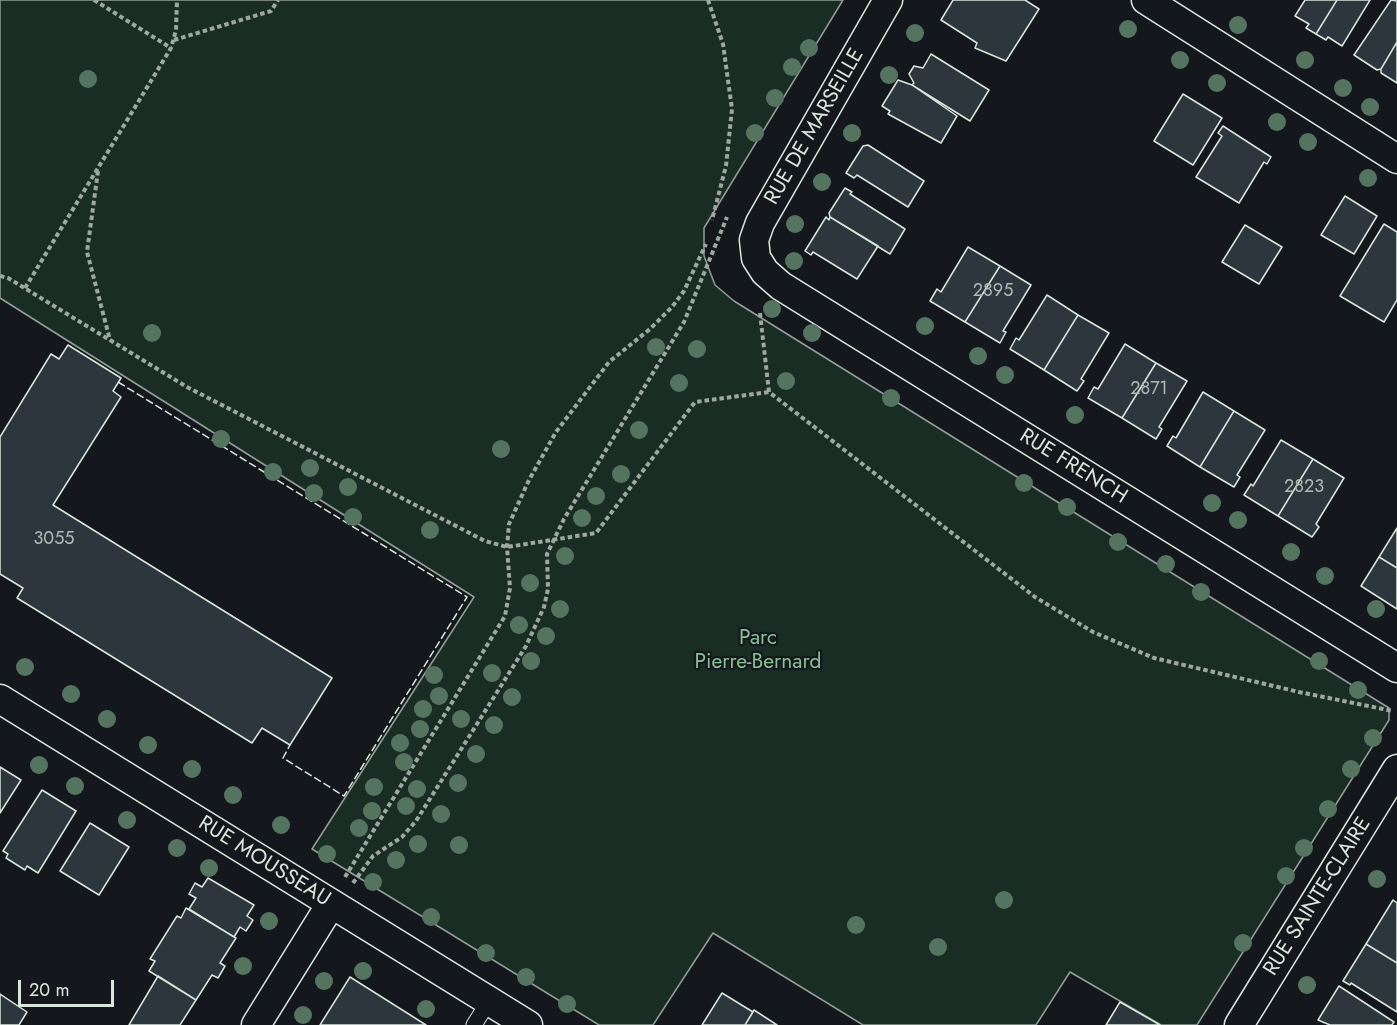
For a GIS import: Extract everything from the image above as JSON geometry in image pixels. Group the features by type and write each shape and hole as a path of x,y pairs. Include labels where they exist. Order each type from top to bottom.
{"street":[{"name":"RUE DE MARSEILLE","path":"756,258 754,240 760,223 888,0"},
{"path":"1146,0 1397,159"},
{"name":"RUE FRENCH","path":"756,258 765,272 781,286 1397,668"},
{"name":"RUE MOUSSEAU","path":"0,699 528,1025"},
{"name":"RUE SAINTE-CLAIRE","path":"1239,1025 1397,769"},
{"path":"256,1025 331,904"}],"lane":[{"path":"474,1025 489,1001"}],"path":[{"path":"94,0 171,48"},
{"path":"25,288 171,48 177,0"},
{"path":"173,40 271,11 278,0"},
{"path":"709,0 723,44 732,109 726,166 712,220"},
{"path":"99,168 87,252 110,341"},
{"path":"331,904 353,882 373,856 402,837 416,820 526,646 544,607 548,589 547,554 684,322 717,239 732,211"},
{"path":"331,904 344,877 506,616 510,588 507,547 509,524 517,505 567,416 609,362 656,324 672,307 684,291 706,244"},
{"path":"0,276 25,288 187,387 485,541 507,547 596,533 695,402 769,392 1035,597 1093,632 1154,657 1299,692 1394,711"},
{"path":"760,313 769,392"}],"green space":[{"name":"Parc Pierre-Bernard","path":"0,0 843,0 704,228 704,256 715,285 734,301 1389,708 1389,720 1197,1025 1161,1025 1070,972 1036,1025 863,1025 713,933 653,1025 599,1025 312,849 474,597 0,298"}],"building":[{"path":"953,0 1025,0 1039,9 1006,61 975,48 977,43 941,20"},
{"path":"1305,0 1337,0 1316,34 1306,28 1309,24 1295,16"},
{"path":"1337,0 1370,0 1342,46 1328,37 1326,40 1316,34"},
{"path":"1391,0 1397,1 1397,42 1381,69 1377,70 1354,55"},
{"path":"1397,42 1397,83 1381,73 1381,69"},
{"path":"931,54 989,90 970,121 912,85 914,83 909,74 914,66 923,68"},
{"path":"898,80 912,85 957,116 941,143 888,114 890,111 882,106"},
{"path":"1183,94 1222,118 1193,165 1154,141"},
{"path":"1223,126 1271,157 1267,164 1264,162 1239,203 1196,177 1222,136 1218,133"},
{"path":"868,145 924,181 908,207 857,175 854,178 846,173 863,146"},
{"path":"845,188 852,192 850,194 905,229 890,254 830,217 829,213"},
{"path":"1345,196 1377,216 1354,254 1321,235"},
{"path":"826,217 829,220 830,217 878,246 857,279 813,252 811,255 805,251"},
{"path":"1384,224 1397,232 1397,300 1384,322 1340,296"},
{"path":"1245,225 1282,247 1259,284 1222,262"},
{"path":"968,247 1000,266 965,322 930,301 937,289 941,292"},
{"path":"1000,266 1031,285 1003,331 1006,332 1000,343 965,322"},
{"path":"1047,295 1078,315 1044,370 1010,349 1016,338 1019,340"},
{"path":"1078,315 1109,333 1081,379 1084,381 1077,391 1044,370"},
{"path":"1125,344 1156,363 1122,418 1088,398 1094,387 1098,389"},
{"path":"68,345 121,378 113,391 121,397 53,505 332,678 290,745 262,728 252,743 17,598 23,588 0,574 0,437 51,354 59,359"},
{"path":"1156,363 1187,381 1159,427 1162,429 1156,439 1122,418"},
{"path":"1203,392 1234,411 1200,467 1167,446 1173,436 1176,438"},
{"path":"1234,411 1265,430 1237,475 1240,477 1234,487 1200,467"},
{"path":"1281,440 1313,459 1278,516 1244,495 1251,484 1253,486"},
{"path":"1313,459 1344,478 1316,524 1319,527 1312,537 1278,516"},
{"path":"1397,528 1397,568 1379,557"},
{"path":"1379,557 1397,568 1397,609 1361,586"},
{"path":"0,767 21,780 0,813"},
{"path":"42,790 76,811 38,873 27,866 25,870 6,858 8,854 3,851"},
{"path":"90,823 129,847 99,895 60,871"},
{"path":"208,878 254,905 247,916 253,920 246,931 240,927 234,937 189,909 196,898 189,894 195,883 202,887"},
{"path":"1393,900 1397,903 1397,963 1366,944"},
{"path":"186,908 236,938 220,963 225,966 218,978 212,975 196,1000 149,971 155,961 150,959 177,916 181,918"},
{"path":"1366,944 1397,963 1397,1012 1351,983 1350,985 1343,981"},
{"path":"158,976 196,1000 180,1025 129,1025"},
{"path":"350,977 426,1025 320,1025"},
{"path":"1339,986 1394,1022 1392,1025 1330,1025 1318,1020"},
{"path":"722,993 753,1012 745,1025 702,1025"},
{"path":"0,994 27,1012 19,1025 0,1025"},
{"path":"1120,1002 1160,1025 1106,1025"},
{"path":"754,1010 777,1025 745,1025"}],"fence":[{"path":"118,382 467,597 344,796 283,758 290,745"}]}
